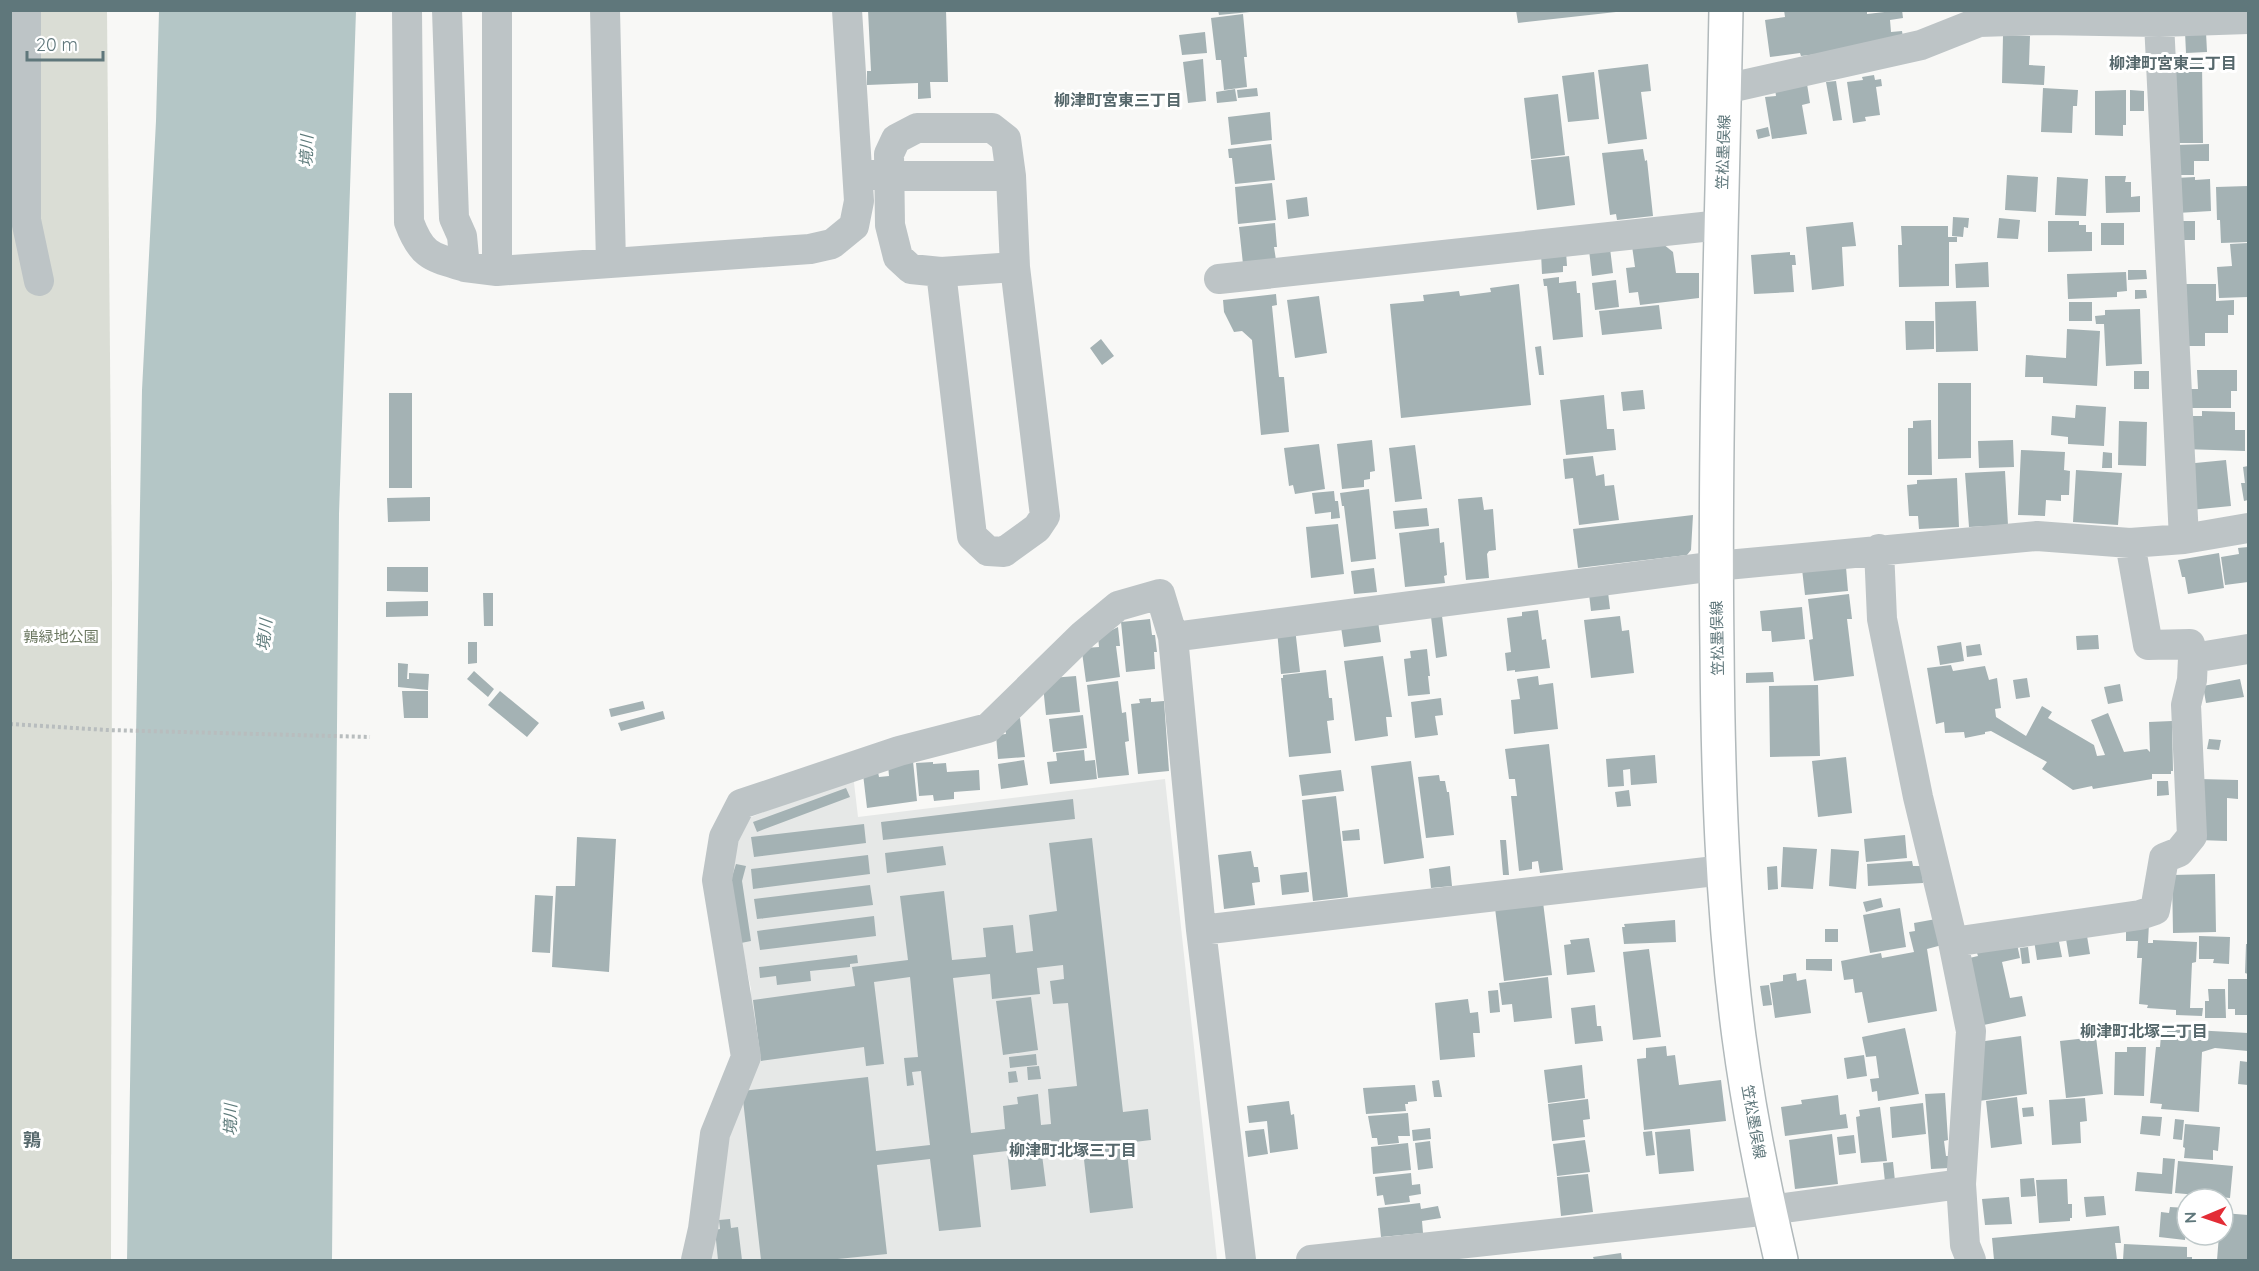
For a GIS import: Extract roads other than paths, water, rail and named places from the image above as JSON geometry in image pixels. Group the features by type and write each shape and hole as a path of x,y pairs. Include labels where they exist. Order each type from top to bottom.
{"main road":[{"name":"笠松墨俣線","path":"1726,10 1716,566 1719,779 1724,870 1740,1038 1781,1260"}],"street":[{"path":"26,10 26,220 39,281"},
{"path":"406,10 409,222 416,242 431,257 465,267 497,271 810,249 832,244 854,226 859,201 847,10"},
{"path":"447,10 454,218 462,236 465,267"},
{"path":"497,10 497,271"},
{"path":"604,10 611,263"},
{"path":"1725,89 1921,45 1979,22 2042,15 2159,22 2248,19"},
{"path":"2159,22 2184,539"},
{"path":"941,272 972,536 988,551 1004,552 1037,528 1045,516 1015,267 1011,176 1006,139 992,128 917,128 896,139 889,154 889,176 890,225 898,257 911,269 941,272 1015,267"},
{"path":"858,173 889,176 1011,176"},
{"path":"1219,279 1721,225"},
{"path":"1173,637 1716,566 1879,549 2037,536 2130,543 2184,539 2248,528"},
{"path":"1953,942 2140,915 2155,910 2164,858 2179,852 2192,836 2186,705 2192,680 2193,658 2190,644 2148,645 2130,543"},
{"path":"1879,549 1882,619 1918,797 1953,942 1971,1031 1961,1184 1965,1245 1971,1260"},
{"path":"696,1260 703,1229 715,1134 746,1057 717,880 724,837 741,804 900,752 988,728 1083,635 1118,606 1160,594 1173,637 1201,930 1241,1260"},
{"path":"2193,658 2248,650"},
{"path":"1201,930 1724,870"},
{"path":"1311,1260 1472,1252 1961,1184"}],"water":[{"name":"境川","path":"159,11 356,11 339,514 332,1260 127,1260 142,390 156,121"}],"district":[{"name":"柳津町宮東二丁目","path":"2173,63"},
{"name":"柳津町宮東三丁目","path":"1118,100"},
{"name":"柳津町北塚二丁目","path":"2144,1031"},
{"name":"鶉","path":"32,1139"},
{"name":"柳津町北塚三丁目","path":"1073,1150"}],"park label":[{"name":"鶉緑地公園","path":"61,636"}]}
